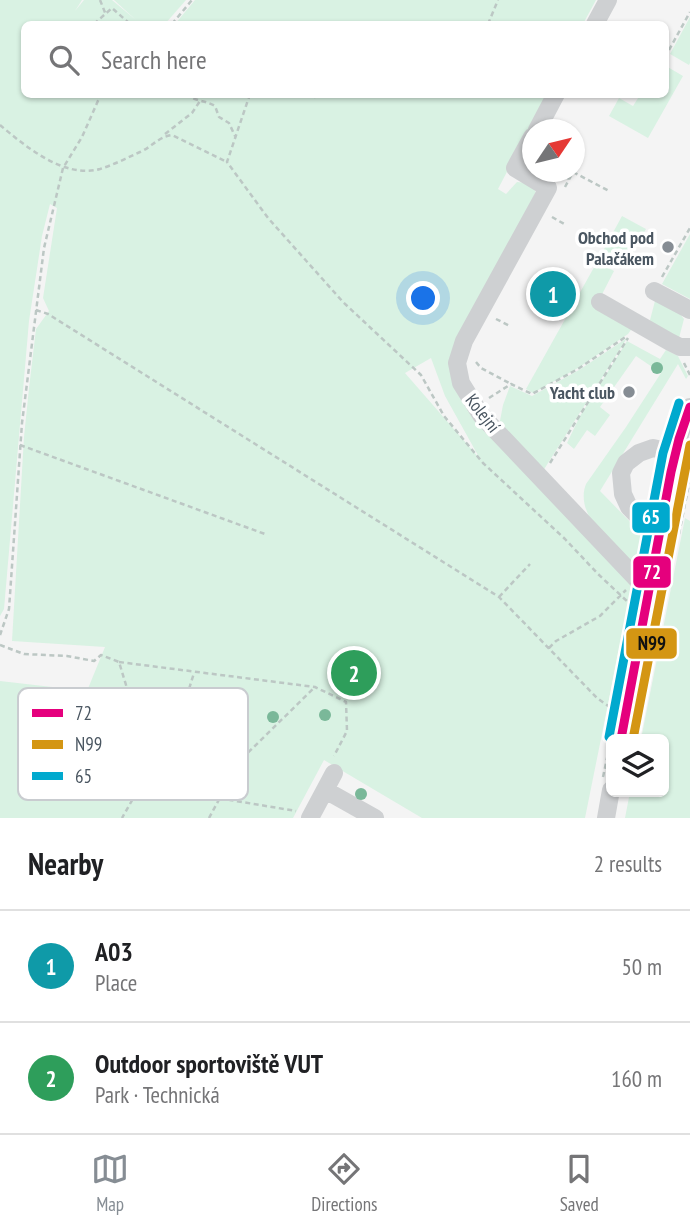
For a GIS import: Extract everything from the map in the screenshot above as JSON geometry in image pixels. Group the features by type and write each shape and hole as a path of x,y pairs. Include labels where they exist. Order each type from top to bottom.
{"street":[{"path":"597,21 608,0"},
{"path":"543,119 554,98"},
{"name":"Kolejní","path":"522,156 515,168 522,172"},
{"name":"Kolejní","path":"538,182 548,188 464,341 457,363 461,383 481,415 650,593"},
{"path":"654,291 690,310"},
{"path":"600,302 670,342 680,347 690,347"},
{"path":"622,734 676,453 690,407"},
{"path":"660,539 629,507 623,494 621,473 626,463 653,447 676,453"},
{"path":"306,815 325,790 331,769"},
{"path":"325,790 375,818"},
{"path":"606,818 610,797"}],"path":[{"path":"100,0 106,15"},
{"path":"174,21 192,0"},
{"path":"489,21 498,0"},
{"path":"98,21 112,8 127,21"},
{"path":"669,48 688,20 690,12"},
{"path":"0,635 9,609 20,445 44,248 63,168 82,137 99,98"},
{"path":"191,98 215,106 219,117 229,123 235,136"},
{"path":"227,162 249,98"},
{"path":"0,125 29,149 63,168 97,170 144,151 192,113 200,101"},
{"path":"162,136 172,135 186,140 227,162 268,218 343,302 421,375 444,416 483,463 636,610"},
{"path":"585,178 609,191"},
{"path":"562,191 567,182"},
{"path":"549,215 566,226"},
{"path":"36,310 48,314 499,597 597,698 624,719"},
{"path":"493,317 510,326"},
{"path":"474,355 478,365 532,394 578,369 630,334 541,478"},
{"path":"476,407 511,384"},
{"path":"20,445 264,534"},
{"path":"499,597 530,564"},
{"path":"549,648 556,641 600,616 627,589"},
{"path":"0,645 37,656 67,656 94,661 101,655 119,662 315,687 346,702 347,732 331,769"},
{"path":"119,662 127,688"},
{"path":"189,688 194,673"},
{"path":"248,753 315,687"},
{"path":"122,818 133,800"},
{"path":"209,818 218,800"},
{"path":"230,800 306,815"}],"green space":[{"path":"0,0 82,0 75,11 84,0 112,0 136,20 114,0 186,0 168,21 21,21 21,98 545,98 534,119 522,119 522,143 498,189 506,194 520,182 536,192 459,337 455,386 632,585 585,818 422,818 324,760 293,818 0,818 0,681 61,688 18,688 18,800 248,800 248,688 88,688 105,647 12,641 29,388 36,329 49,311 43,298 57,208 50,204 42,236 29,321 4,609 0,616","holes":["431,358 445,396 480,459 405,373"]},
{"path":"195,0 596,0 585,21 178,21"},
{"path":"690,17 690,63 689,65 670,54"},
{"path":"669,68 683,76 648,138 609,116 619,98 633,106 638,98 669,98"},
{"path":"622,216 646,229 626,265 603,251"},
{"path":"690,234 690,299 662,284"},
{"path":"597,262 614,271 596,306 633,327 628,334 578,368 533,393 526,389"},
{"path":"655,301 680,314 684,319 679,338 653,328 650,320"},
{"path":"627,338 543,471 499,426 510,386 532,396 579,370"},
{"path":"627,341 660,359 666,350 678,356 688,376 686,379 678,364 600,491 646,538 639,571 600,532 586,509 584,496 586,484 661,373 636,356 600,407 610,415 595,436 587,430 574,449 567,443 580,416"},
{"path":"685,518 690,521 690,818 625,818 629,797 669,797 669,734 642,734"},
{"path":"668,542 674,547 635,734 629,734"}],"transit line":[{"name":"65","path":"610,734 663,453 679,403"},
{"name":"72","path":"622,734 671,472 690,407"},
{"name":"N99","path":"634,734 690,445"}],"place":[{"name":"Obchod pod Palačákem","path":"668,247"},
{"name":"A03","path":"553,294"},
{"name":"Yacht club","path":"629,392"},
{"name":"Outdoor sportoviště VUT","path":"354,673"}]}
